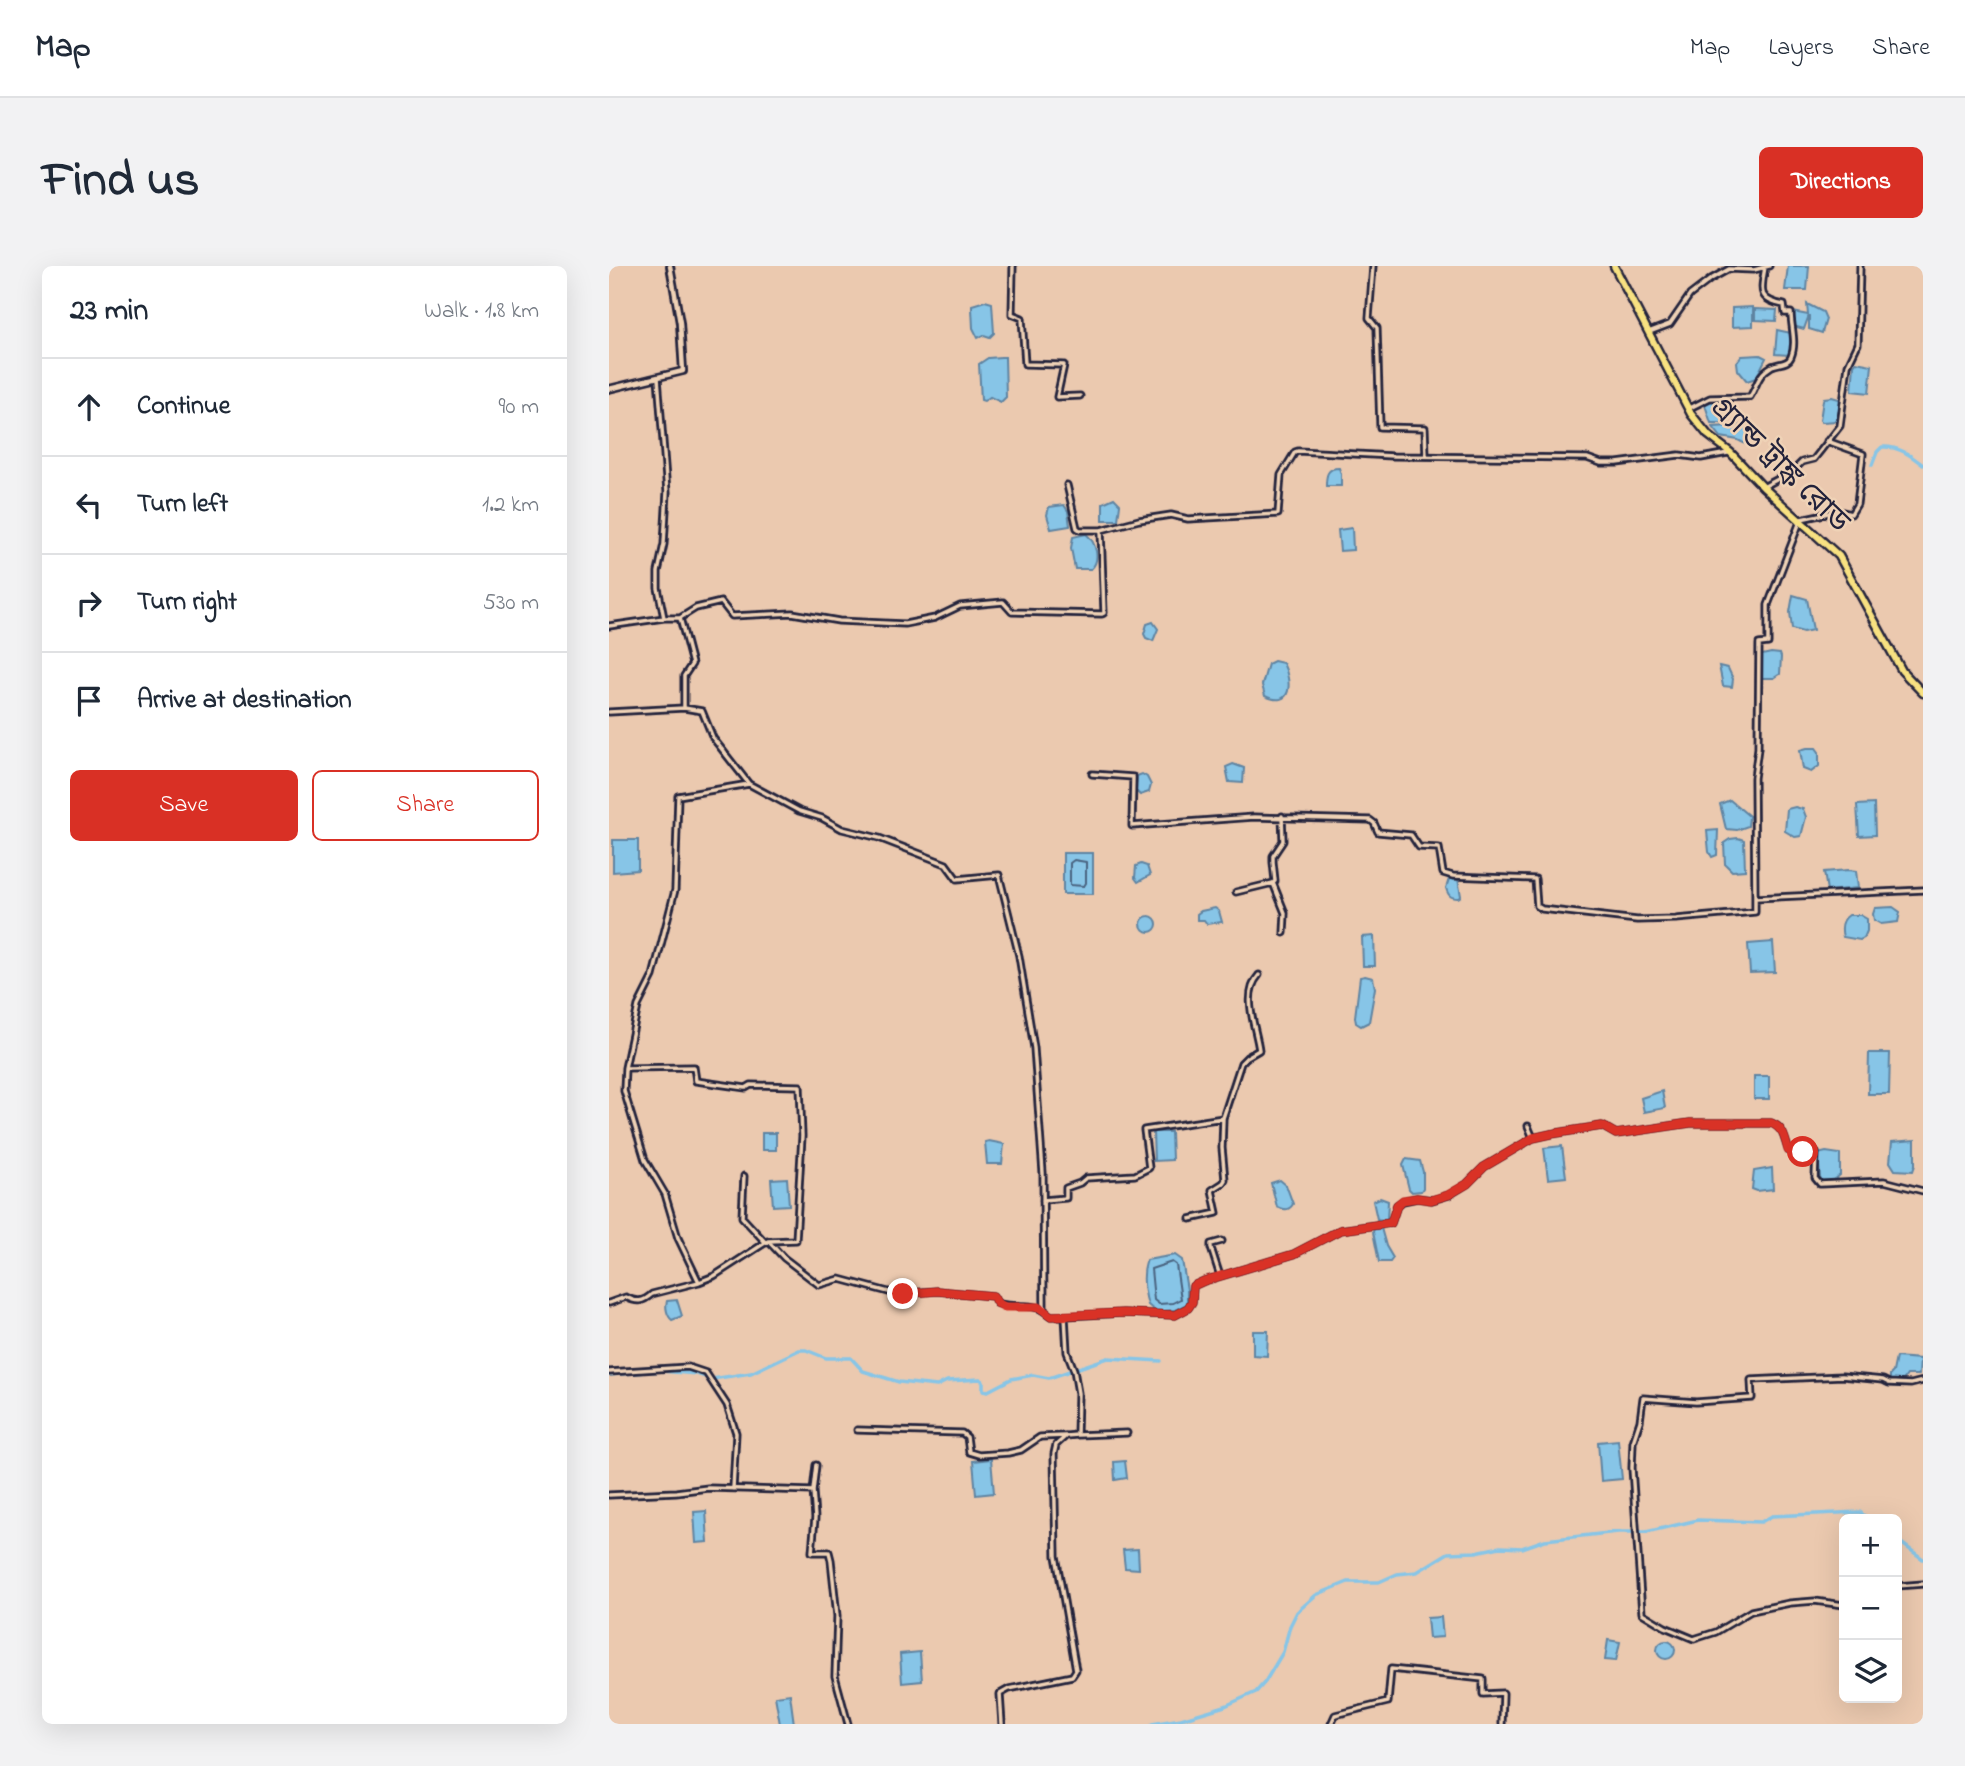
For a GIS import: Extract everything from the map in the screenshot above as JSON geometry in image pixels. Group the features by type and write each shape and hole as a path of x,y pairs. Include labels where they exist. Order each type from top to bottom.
{"highway":[{"name":"গ্র্যান্ড ট্রাঙ্ক রোড","path":"1614,266 1688,409 1708,435 1730,452 1839,556 1902,671 1923,693"}],"main road":[{"path":"609,389 679,373 685,367 670,266"}],"street":[{"path":"1013,266 1012,314 1022,318 1025,364 1064,365 1057,397 1080,396"},
{"path":"1373,266 1369,318 1377,328 1380,428 1425,428 1426,456"},
{"path":"1763,486 1793,471 1802,462 1814,459 1840,426 1848,365 1857,344 1860,266"},
{"path":"1647,333 1670,324 1691,295 1711,279 1729,270 1767,267 1762,285 1765,299 1769,303 1784,305 1785,313 1791,313 1791,328 1794,333 1791,358 1774,365 1761,375 1750,397 1710,398 1688,409"},
{"path":"658,378 667,492 664,544 658,572 664,618"},
{"path":"1092,774 1133,776 1132,826 1218,818 1282,816 1370,820 1374,822 1378,832 1411,835 1419,847 1439,848 1443,873 1453,876 1535,879 1537,906 1542,909 1637,920 1755,912 1754,778 1758,748 1759,644 1768,643 1768,605 1801,519 1830,512 1851,514 1855,511 1863,454 1826,441"},
{"path":"1067,485 1077,528 1101,530 1171,515 1188,519 1278,514 1281,475 1298,451 1587,458 1601,463 1679,455 1701,458 1730,452"},
{"path":"609,626 680,618 697,608 721,602 732,616 792,613 839,621 905,624 935,618 960,606 1003,602 1012,612 1103,614 1101,530"},
{"path":"680,618 692,664 684,677 684,708"},
{"path":"609,712 684,708 702,712 713,738 749,784 799,811 822,818 842,829 879,838 946,864 957,880 999,874 1019,957 1034,1048 1043,1200 1044,1311"},
{"path":"699,1282 677,1238 665,1194 645,1160 624,1091 625,1068 638,1006 653,976 675,890 678,796 749,784"},
{"path":"1282,816 1283,841 1273,856 1273,883 1285,913 1284,933"},
{"path":"1236,892 1273,883"},
{"path":"1755,898 1923,890"},
{"path":"1190,1219 1217,1213 1212,1190 1225,1180 1223,1118 1241,1063 1259,1050 1251,1013 1252,988 1259,975"},
{"path":"609,1303 626,1297 635,1302 646,1300 652,1294 714,1276 767,1242 796,1240 802,1150 800,1086 751,1085 746,1088 696,1081 694,1067 625,1068"},
{"path":"1043,1200 1066,1198 1066,1188 1086,1178 1135,1175 1149,1168 1144,1130 1223,1118"},
{"path":"744,1176 743,1217 767,1242 819,1285 840,1279 896,1294 937,1291 993,1296 997,1303 1005,1307 1039,1307 1051,1316 1123,1313 1175,1315 1188,1308 1192,1302 1193,1286 1294,1254 1340,1230 1391,1223 1397,1205 1403,1200 1431,1200 1448,1195 1467,1184 1484,1167 1533,1138 1569,1130 1602,1126 1616,1134 1690,1123 1771,1123 1777,1125 1785,1135 1788,1150 1816,1153 1815,1178 1820,1184 1884,1181 1923,1191"},
{"path":"1528,1126 1533,1138"},
{"path":"1220,1276 1211,1248 1212,1244 1222,1241"},
{"path":"1065,1316 1067,1352 1077,1393 1077,1434"},
{"path":"609,1372 688,1367 706,1373 727,1405 736,1433 733,1489"},
{"path":"1839,1604 1815,1601 1751,1611 1716,1632 1694,1639 1665,1628 1642,1613 1632,1468 1633,1442 1640,1421 1643,1398 1696,1402 1752,1398 1751,1380 1793,1377 1842,1376 1911,1384 1923,1381"},
{"path":"857,1430 962,1433 967,1437 969,1452 979,1455 1021,1450 1041,1437 1128,1433"},
{"path":"1002,1724 1000,1694 1009,1689 1072,1676 1076,1670 1056,1556 1054,1522 1054,1454 1056,1445 1066,1436"},
{"path":"816,1465 812,1552 829,1552 831,1560 837,1616 835,1676 848,1724"},
{"path":"609,1495 708,1488 813,1491"},
{"path":"1902,1586 1923,1584"},
{"path":"1331,1724 1335,1715 1388,1702 1391,1669 1483,1679 1483,1694 1503,1693 1502,1724"}],"water":[{"path":"1788,266 1809,266 1807,290 1785,290"},
{"path":"985,301 992,303 994,333 990,337 984,335 978,338 973,328 972,305"},
{"path":"1807,304 1823,312 1826,319 1822,333 1809,329 1809,315 1804,329 1793,326 1793,312 1808,315"},
{"path":"1753,307 1753,326 1732,327 1732,308"},
{"path":"1755,309 1777,310 1776,321 1755,320"},
{"path":"1777,330 1791,333 1789,355 1775,354"},
{"path":"1760,355 1766,358 1756,378 1747,381 1738,370 1737,362 1742,356"},
{"path":"1005,357 1006,397 1001,402 990,397 981,400 979,364 988,358"},
{"path":"1856,362 1872,365 1869,393 1852,391"},
{"path":"1832,397 1841,402 1837,421 1822,422 1823,400"},
{"path":"1726,399 1728,423 1711,423 1704,402"},
{"path":"1747,425 1759,430 1759,442 1749,446 1738,440 1721,437 1713,427"},
{"path":"1339,468 1341,486 1326,486 1328,473"},
{"path":"1114,498 1120,504 1118,520 1103,520 1103,503"},
{"path":"1064,505 1068,511 1070,526 1051,529 1047,515 1049,507"},
{"path":"1352,528 1353,550 1340,551 1338,530"},
{"path":"1086,534 1095,546 1096,561 1091,569 1075,569 1071,548 1073,537"},
{"path":"1793,595 1807,599 1813,630 1803,632 1792,629 1790,612"},
{"path":"1153,622 1158,629 1153,641 1144,634 1147,624"},
{"path":"1780,654 1780,674 1774,678 1762,678 1762,655"},
{"path":"1274,661 1283,663 1288,678 1288,691 1281,699 1265,696 1262,685 1268,664"},
{"path":"1719,666 1728,668 1733,679 1732,687 1723,686"},
{"path":"1816,748 1819,752 1819,766 1811,772 1803,769 1800,750"},
{"path":"1233,764 1244,768 1243,783 1229,782 1226,767"},
{"path":"1142,774 1151,785 1149,792 1140,795 1136,791 1137,776"},
{"path":"1730,800 1749,816 1748,826 1737,830 1726,829 1720,804"},
{"path":"1874,804 1875,835 1859,836 1857,805"},
{"path":"1787,809 1803,809 1806,817 1801,836 1795,837 1785,831"},
{"path":"1718,830 1717,855 1712,857 1707,831"},
{"path":"1738,838 1744,840 1745,870 1732,871 1725,864 1724,843"},
{"path":"613,840 638,840 638,870 613,872"},
{"path":"1063,853 1093,853 1093,894 1063,894"},
{"path":"1136,866 1147,866 1150,875 1138,882 1135,878"},
{"path":"1856,871 1858,888 1827,891 1824,872"},
{"path":"1449,879 1458,879 1461,896 1458,898 1450,896 1446,888"},
{"path":"1893,907 1900,912 1898,922 1881,924 1874,920 1875,908"},
{"path":"1215,908 1219,911 1222,922 1207,924 1204,920 1197,920 1197,914 1201,911"},
{"path":"1849,915 1860,915 1867,919 1864,938 1860,940 1843,937 1842,925"},
{"path":"1149,916 1157,924 1149,932 1141,924"},
{"path":"1374,936 1375,966 1363,966 1362,937"},
{"path":"1773,942 1775,972 1750,973 1748,944"},
{"path":"1360,977 1373,978 1375,988 1369,1022 1361,1026 1356,1023 1355,1017"},
{"path":"1869,1053 1890,1053 1889,1094 1868,1094"},
{"path":"1754,1076 1769,1076 1769,1099 1754,1099"},
{"path":"1662,1091 1665,1108 1644,1112 1641,1098"},
{"path":"1153,1132 1171,1132 1172,1160 1154,1161"},
{"path":"762,1133 776,1133 776,1150 762,1150"},
{"path":"1915,1140 1913,1171 1895,1170 1890,1162 1892,1142"},
{"path":"985,1142 1004,1144 1002,1164 987,1164"},
{"path":"1562,1146 1566,1177 1548,1179 1544,1148"},
{"path":"1818,1154 1840,1154 1840,1175 1833,1181 1822,1181 1820,1177"},
{"path":"1406,1159 1420,1161 1423,1172 1421,1191 1412,1192 1409,1189 1403,1165"},
{"path":"1772,1168 1773,1189 1752,1189 1754,1171"},
{"path":"787,1178 789,1205 773,1206 771,1179"},
{"path":"1280,1180 1286,1185 1293,1204 1288,1209 1277,1207 1271,1183"},
{"path":"1380,1198 1388,1201 1387,1221 1377,1219 1373,1201"},
{"path":"1381,1228 1393,1258 1390,1262 1379,1262 1373,1232 1374,1229"},
{"path":"1175,1255 1182,1260 1187,1304 1175,1310 1156,1312 1148,1305 1145,1294 1147,1260"},
{"path":"677,1300 682,1316 672,1320 667,1311 667,1301"},
{"path":"1253,1331 1268,1331 1267,1356 1253,1355"},
{"path":"1896,1357 1920,1359 1919,1375 1907,1375 1902,1382 1890,1381"},
{"path":"1618,1440 1622,1479 1601,1481 1598,1442"},
{"path":"991,1459 994,1493 976,1495 973,1461"},
{"path":"1125,1461 1127,1478 1115,1480 1114,1462"},
{"path":"706,1511 708,1542 696,1543 694,1512"},
{"path":"1138,1549 1139,1569 1125,1568 1123,1550"},
{"path":"1441,1617 1443,1637 1429,1638 1427,1618"},
{"path":"1608,1640 1620,1642 1616,1661 1605,1660"},
{"path":"1666,1641 1672,1644 1675,1650 1672,1656 1666,1659 1660,1656 1657,1650 1660,1644"},
{"path":"920,1652 922,1681 902,1683 900,1654"},
{"path":"790,1694 794,1724 780,1724 775,1696"}],"waterway":[{"path":"1872,465 1882,447 1899,450 1923,465"},
{"path":"609,1375 661,1371 697,1374 712,1379 751,1373 799,1350 806,1350 826,1358 851,1358 863,1371 899,1382 937,1386 947,1381 980,1379 983,1381 983,1390 988,1391 1011,1379 1033,1375 1049,1378 1108,1358 1161,1361"},
{"path":"1152,1724 1225,1706 1256,1692 1283,1652 1297,1612 1316,1595 1348,1582 1379,1582 1397,1574 1417,1572 1448,1553 1476,1552 1500,1547 1522,1548 1545,1540 1618,1532 1646,1532 1698,1520 1761,1522 1772,1516 1862,1514"},
{"path":"1902,1544 1923,1559"}],"route":[{"path":"903,1294 937,1291 993,1296 997,1303 1005,1307 1039,1307 1051,1316 1123,1313 1175,1315 1188,1308 1192,1302 1193,1286 1294,1254 1340,1230 1391,1223 1397,1205 1403,1200 1431,1200 1448,1195 1467,1184 1484,1167 1533,1138 1602,1126 1616,1134 1690,1123 1771,1123 1777,1125 1785,1135 1788,1150 1803,1152"}]}
